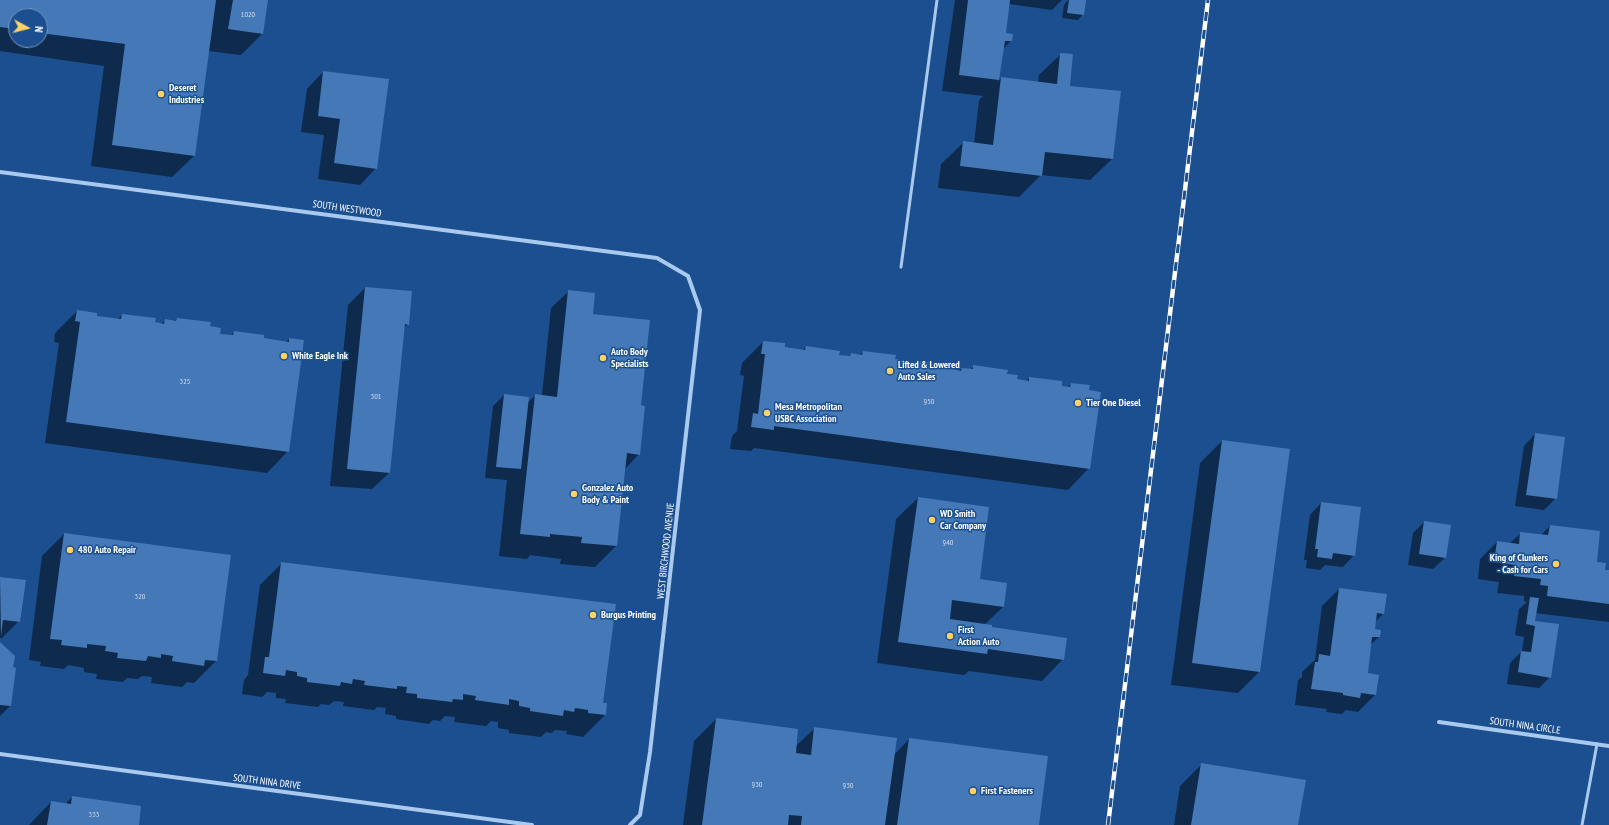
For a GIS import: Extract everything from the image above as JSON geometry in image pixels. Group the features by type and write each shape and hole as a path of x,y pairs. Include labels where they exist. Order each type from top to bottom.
{"street":[{"name":"SOUTH WESTWOOD","path":"0,172 657,258 688,276"},
{"name":"WEST BIRCHWOOD AVENUE","path":"630,825 640,815 650,752 700,310 688,276"},
{"name":"SOUTH NINA CIRCLE","path":"1439,722 1609,746"},
{"name":"SOUTH NINA DRIVE","path":"0,754 532,825"}],"lane":[{"path":"901,267 937,0"},
{"path":"1582,825 1597,744"}],"building":[{"name":"Deseret Industries","path":"0,0 216,0 195,156 112,145 125,44 48,34 48,8 8,8 8,28 0,27"},
{"path":"233,0 268,0 263,34 228,29"},
{"path":"968,0 1010,0 1006,33 1013,34 1012,41 1005,41 999,80 959,75"},
{"path":"1069,0 1086,0 1084,15 1067,13"},
{"path":"1060,53 1073,54 1070,86 1121,91 1113,159 1045,152 1042,176 960,166 963,141 993,145 1001,77 1057,84"},
{"path":"323,71 389,79 377,169 334,163 340,119 318,116"},
{"path":"365,287 412,291 409,325 405,324 390,473 347,469"},
{"name":"Gonzalez Auto Body & Paint","path":"568,290 595,293 593,314 650,320 641,405 645,406 640,455 627,453 617,546 581,543 582,537 550,534 550,537 520,534 535,394 557,397"},
{"path":"77,310 97,313 97,316 121,319 122,314 156,318 155,322 164,324 165,319 176,321 177,318 211,322 210,326 221,328 220,334 233,335 234,331 264,335 264,338 289,342 289,338 304,340 289,452 66,422 80,322 75,321"},
{"path":"763,341 785,343 785,347 805,350 806,346 840,351 839,355 850,356 851,353 862,355 863,351 896,355 895,359 907,361 907,364 917,365 917,361 952,365 952,369 961,371 962,368 973,369 973,365 1008,370 1007,374 1018,375 1017,379 1029,381 1029,377 1062,381 1062,386 1070,387 1071,383 1090,385 1089,390 1101,392 1090,469 774,426 774,430 751,427 753,413 758,414 765,354 761,354"},
{"path":"504,394 529,397 521,469 496,467"},
{"path":"1535,433 1565,437 1557,499 1526,495"},
{"path":"1222,440 1290,449 1260,672 1192,663"},
{"path":"918,497 989,507 980,579 1007,583 1004,607 952,600 950,619 1067,638 1064,660 988,649 987,654 898,642"},
{"path":"1321,502 1361,507 1355,556 1333,553 1332,559 1317,557 1318,549 1315,549"},
{"path":"1424,521 1451,525 1446,558 1419,554"},
{"name":"King of Clunkers - Cash for Cars","path":"1550,525 1600,531 1597,562 1606,563 1605,570 1609,570 1609,604 1547,596 1548,586 1540,585 1541,579 1514,576 1515,565 1494,562 1497,541 1519,544 1520,532 1548,535"},
{"path":"64,533 231,555 217,661 205,660 204,666 172,661 173,656 161,654 161,658 148,656 146,661 117,658 118,653 105,651 106,646 87,644 87,648 61,645 62,640 50,639"},
{"path":"281,562 616,604 603,703 607,703 606,715 588,713 588,710 575,708 574,712 564,710 563,716 530,711 530,708 519,706 519,701 509,699 509,705 475,700 476,696 463,694 463,700 453,699 452,702 417,698 417,694 406,693 407,687 397,686 397,689 364,685 365,681 353,679 352,684 341,682 340,686 307,682 307,678 297,676 297,672 286,670 285,676 263,673 265,657 269,657"},
{"path":"0,577 26,580 20,622 3,620 1,636"},
{"path":"1339,588 1387,594 1384,614 1377,613 1375,629 1381,630 1380,637 1372,637 1368,673 1379,675 1376,695 1361,693 1360,698 1343,695 1343,693 1311,689 1315,662 1318,662 1319,654 1330,656"},
{"path":"1530,597 1539,598 1535,621 1559,624 1551,678 1518,672 1521,651 1531,652 1535,626 1526,624"},
{"path":"0,642 15,656 13,667 16,668 11,706 0,705"},
{"path":"716,718 798,729 796,753 811,755 814,727 897,738 885,825 801,825 802,816 789,815 788,825 702,825"},
{"name":"First Fasteners","path":"909,738 1048,756 1039,825 897,825"},
{"path":"1201,763 1306,780 1298,825 1191,825"},
{"path":"72,796 141,806 139,825 47,825 51,801 71,804"}],"railway":[{"path":"1108,825 1208,0"}],"place":[{"name":"Deseret Industries","path":"161,94"},
{"name":"White Eagle Ink","path":"284,356"},
{"name":"Auto Body Specialists","path":"603,358"},
{"name":"Lifted & Lowered Auto Sales","path":"890,371"},
{"name":"Tier One Diesel","path":"1078,403"},
{"name":"Mesa Metropolitan USBC Association","path":"767,413"},
{"name":"Gonzalez Auto Body & Paint","path":"574,494"},
{"name":"WD Smith Car Company","path":"932,520"},
{"name":"480 Auto Repair","path":"70,550"},
{"name":"King of Clunkers - Cash for Cars","path":"1556,564"},
{"name":"Burgus Printing","path":"593,615"},
{"name":"First Action Auto","path":"950,636"},
{"name":"First Fasteners","path":"973,791"}]}
